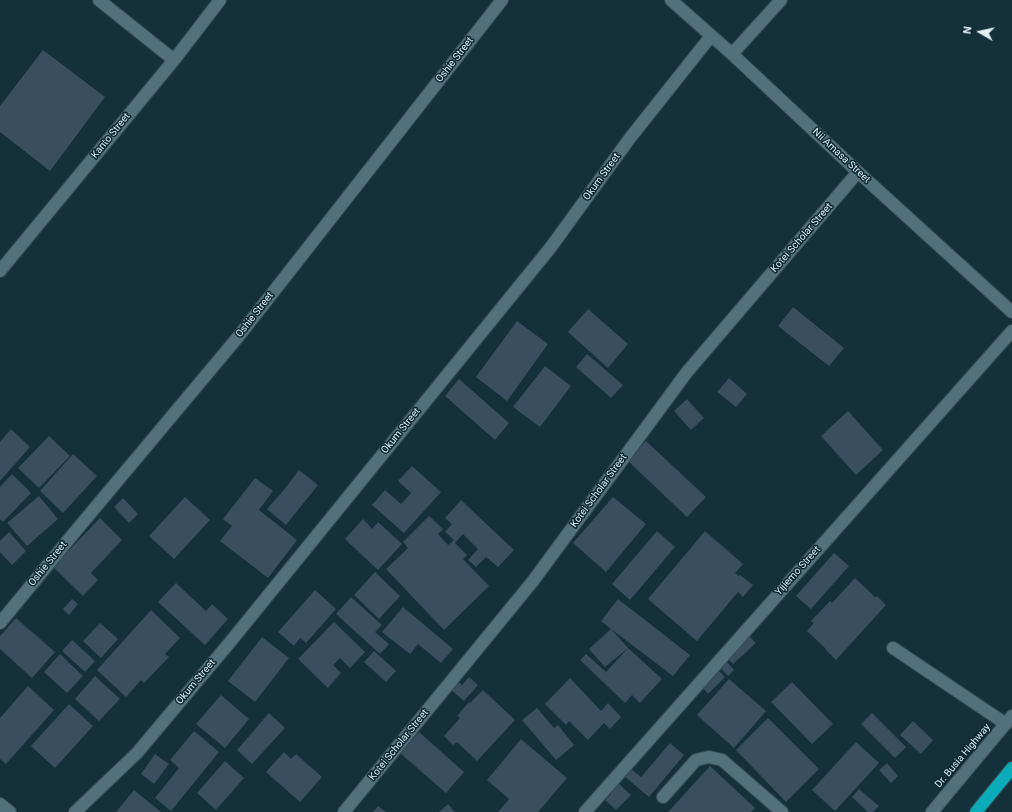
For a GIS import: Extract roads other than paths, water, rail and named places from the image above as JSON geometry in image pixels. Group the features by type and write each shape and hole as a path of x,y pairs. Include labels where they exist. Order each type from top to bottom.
{"highway":[{"path":"976,812 1012,768"}],"street":[{"path":"100,0 174,60"},
{"name":"Kanto Street","path":"0,271 174,60 220,0"},
{"name":"Oshie Street","path":"0,623 238,337 502,0"},
{"name":"Nii Amasa Street","path":"671,0 732,54 858,172 1012,312"},
{"path":"732,54 781,0"},
{"name":"Okum Street","path":"75,812 137,752 231,641 551,247 630,138 711,36"},
{"name":"Kotei Scholar Street","path":"344,812 533,581 687,372 858,172"},
{"name":"Yijiemo Street","path":"585,812 1012,331"},
{"path":"893,648 1009,720"},
{"name":"Dr. Busia Highway","path":"932,812 1009,720"},
{"path":"663,797 696,760 709,757 722,760 782,812"},
{"path":"0,804 10,812"}]}
